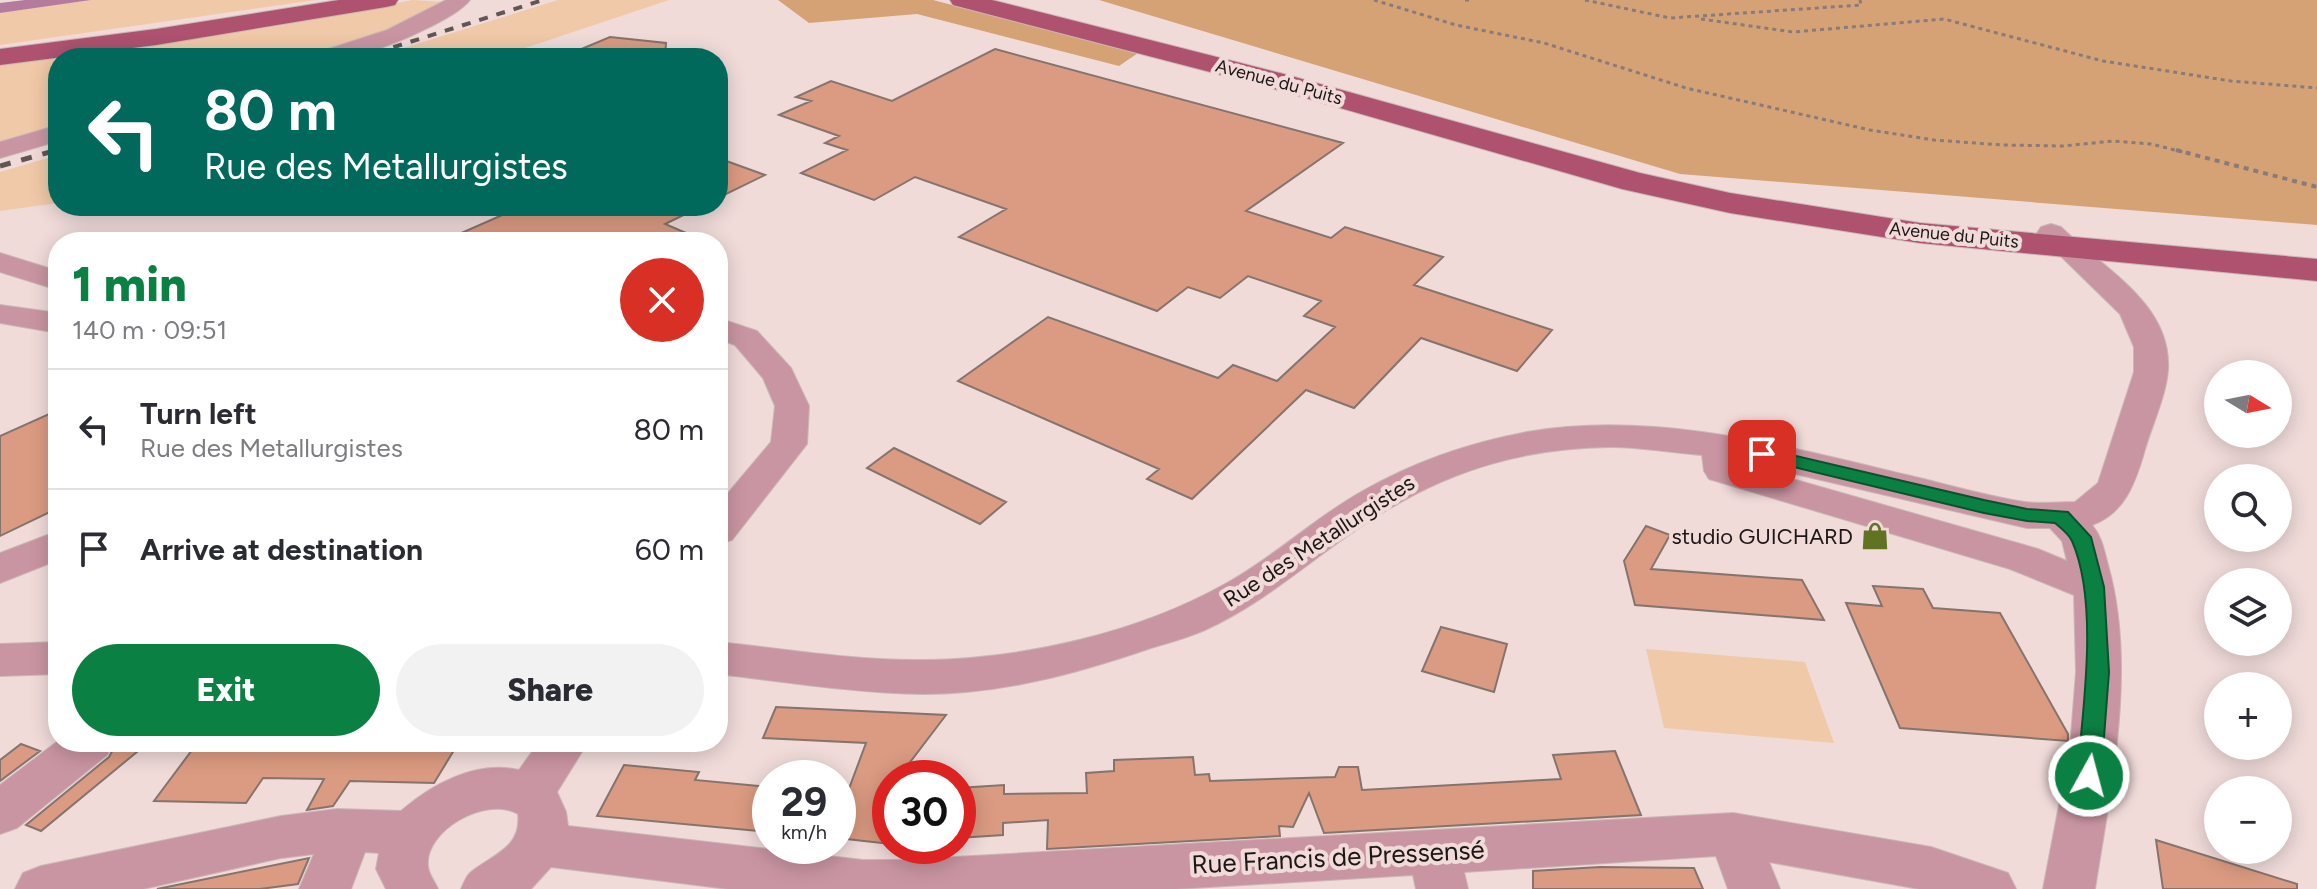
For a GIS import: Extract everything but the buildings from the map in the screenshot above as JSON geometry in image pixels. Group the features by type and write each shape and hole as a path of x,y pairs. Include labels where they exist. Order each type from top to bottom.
{"main road":[{"path":"70,48 386,0"},
{"name":"Avenue du Puits","path":"962,0 1274,80 1634,182 1792,213 1920,233 2317,260"},
{"path":"0,57 48,51"},
{"name":"Avenue du Puits","path":"2115,244 2317,270"}],"street":[{"path":"356,48 388,38 460,0"},
{"path":"0,150 48,136"},
{"path":"2056,240 2131,304 2148,330 2153,352 2151,372 2115,487 2100,504 2083,515 2061,516"},
{"path":"2115,244 2127,270 2131,304"},
{"path":"0,262 48,278"},
{"path":"0,314 48,321"},
{"path":"728,332 746,338 779,375 792,406 789,444 728,519"},
{"name":"Rue des Metallurgistes","path":"728,659 868,675 926,677 1028,668 1143,638 1213,609 1265,579 1373,501 1455,460 1529,443 1587,437 1671,440 1719,446 1820,466 2027,515 2061,516"},
{"path":"1719,446 1722,471 2024,559 2094,587"},
{"path":"2061,516 2081,537 2094,587 2098,672 2093,748 2069,889"},
{"path":"0,569 48,548"},
{"path":"0,660 48,658"},
{"path":"0,813 78,752"},
{"path":"529,793 558,752"},
{"path":"412,889 405,882 401,867 403,851 412,833 431,813 456,797 483,788 509,787 529,793 541,806 544,824 538,844 524,865 487,889"},
{"path":"41,889 281,837 349,831 412,833"},
{"path":"325,889 349,831"},
{"path":"1733,834 1754,889"},
{"name":"Rue Francis de Pressensé","path":"538,844 862,886 1438,870 1733,834 1931,869 1990,889"}],"path":[{"path":"1374,0 1456,25 1544,43 1686,88 1870,130 1934,140 2002,145 2063,146 2113,141 2151,144 2317,187"},
{"path":"1585,0 1670,18 1701,19 1861,5 1860,0"},
{"path":"1701,19 1793,32 1944,19 2116,63 2231,81 2317,88"}],"shaded area":[{"path":"91,0 316,0 0,45 0,13"},
{"path":"91,0 0,13 0,3"},
{"path":"413,0 444,2 374,39 344,48 113,48 272,27"},
{"path":"558,0 669,0 525,48 403,48"},
{"path":"778,0 933,0 1138,53 1119,66 917,14 809,23"},
{"path":"1099,0 2317,0 2317,225 1680,174"},
{"path":"48,57 48,131 0,146 0,63"},
{"path":"48,158 48,204 0,211 0,172"},
{"path":"1646,649 1805,662 1834,743 1664,728"}],"railway":[{"path":"391,48 543,0"},
{"path":"0,166 48,153"}],"place":[{"name":"studio GUICHARD","path":"1875,536"}],"route":[{"path":"1762,454 2027,515 2061,516 2081,537 2094,587 2098,672 2089,776"}]}
